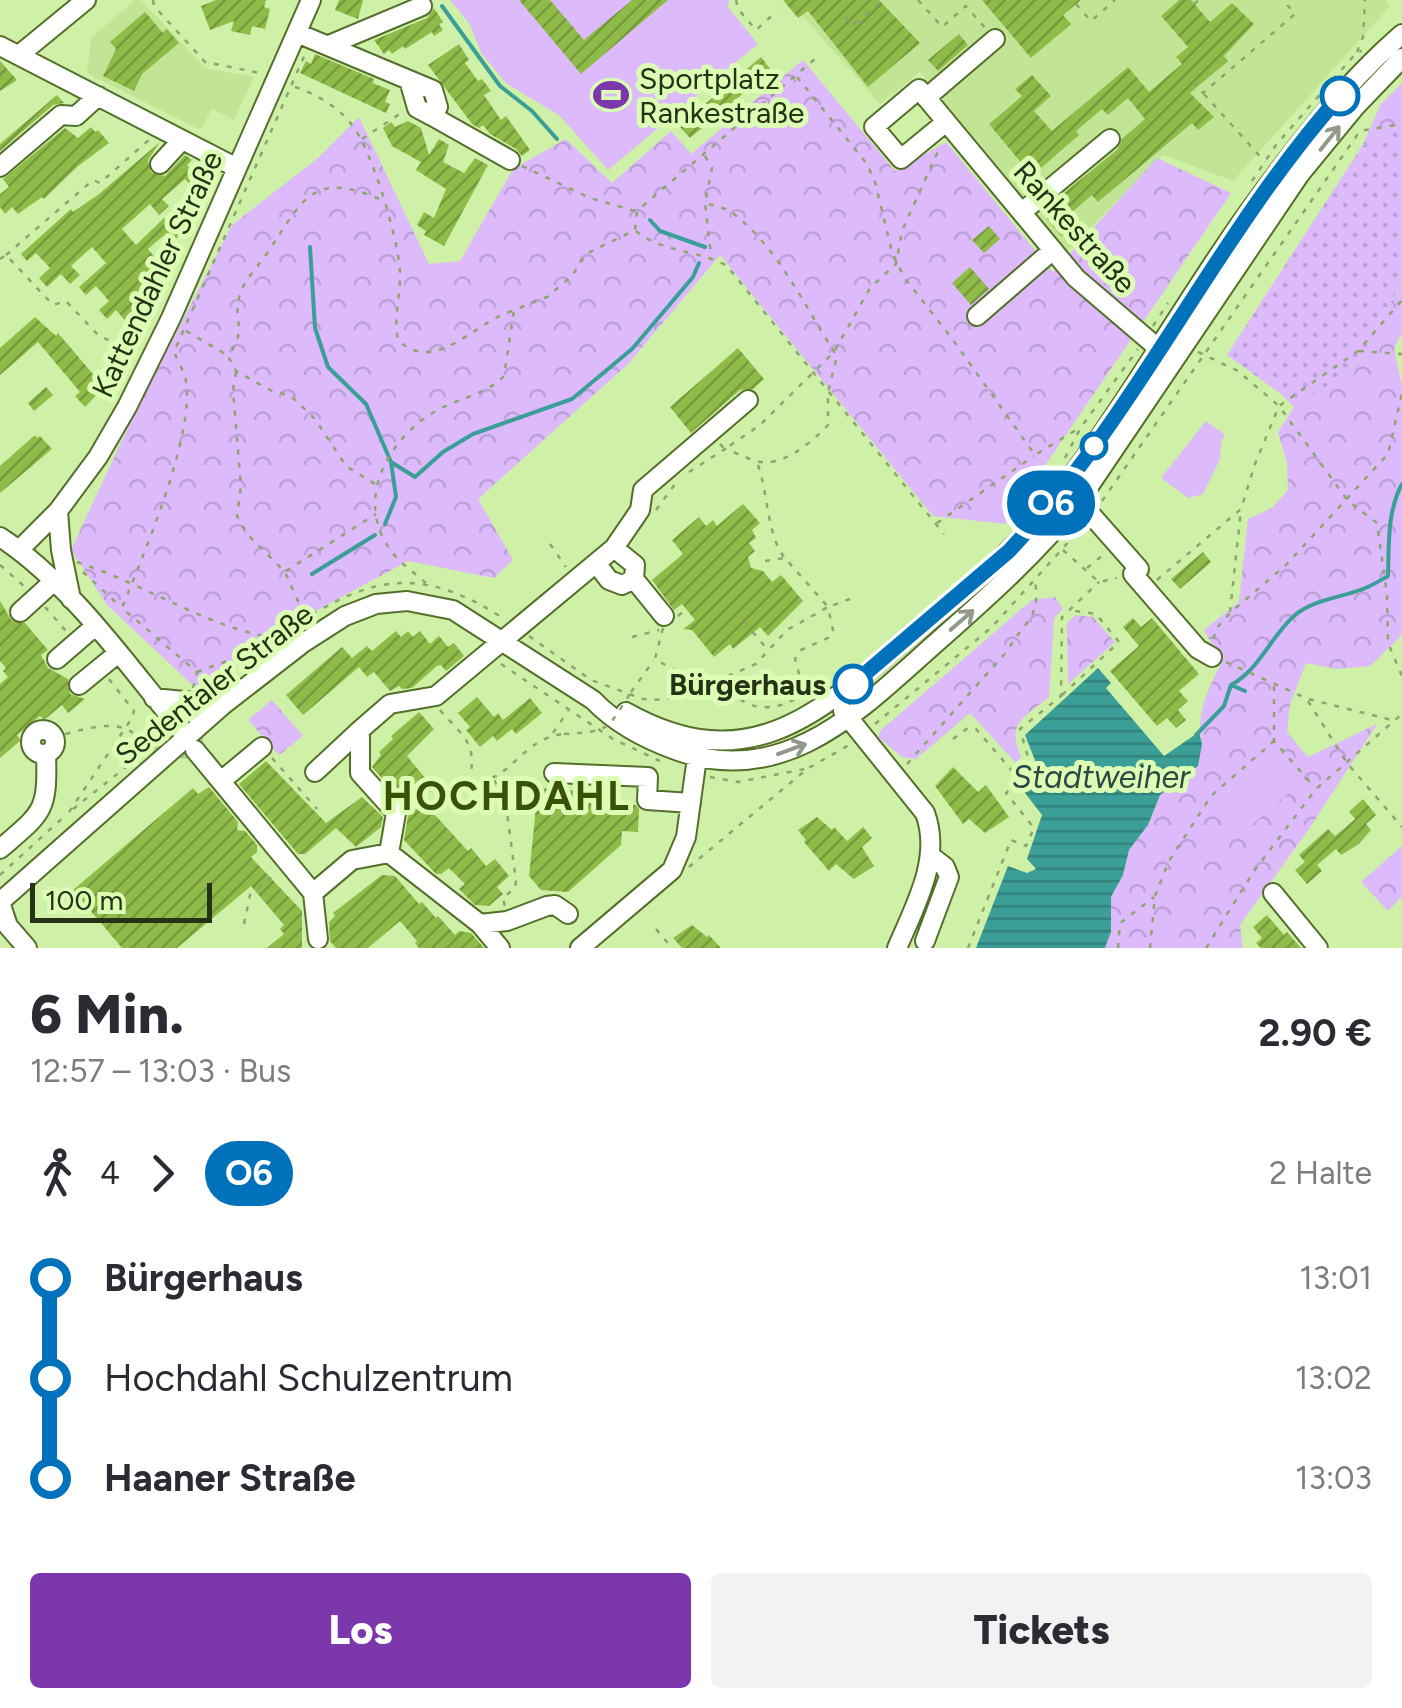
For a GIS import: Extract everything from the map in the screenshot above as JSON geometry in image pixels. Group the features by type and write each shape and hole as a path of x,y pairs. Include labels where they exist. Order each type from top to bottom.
{"street":[{"path":"19,55 86,0"},
{"name":"Kattendahler Straße","path":"19,550 58,511 98,457 152,358 237,168 284,83 304,35 311,0"},
{"path":"329,45 422,6"},
{"name":"Sedentaler Straße","path":"0,902 191,743 224,705 303,643 345,616 376,604 434,604 510,633 607,714 654,742 697,758 734,762 777,755 806,745 848,718 1085,508 1165,354 1244,220 1344,90 1402,34"},
{"path":"304,35 409,80 424,112 510,160"},
{"path":"948,123 902,159 874,127 919,89 926,98 995,39"},
{"path":"0,46 237,168"},
{"name":"Sedentaler Straße","path":"697,758 736,740 792,725 834,699 1009,551 1076,473 1300,174 1402,58"},
{"path":"0,167 61,115 76,116 98,96"},
{"name":"Rankestraße","path":"926,98 1095,297 1165,354"},
{"path":"1022,212 1110,139"},
{"path":"160,164 182,140"},
{"path":"977,316 1053,250"},
{"path":"315,772 390,704 436,696 614,548 640,510 643,490 748,400"},
{"path":"1076,473 1085,508 1139,568 1132,574 1198,649 1212,658"},
{"path":"58,511 71,600"},
{"path":"0,536 71,600 222,781 281,869 313,893 321,945"},
{"path":"614,548 634,565 634,579 664,616"},
{"path":"1003,584 1009,551"},
{"path":"596,563 609,580 622,586 634,579"},
{"path":"20,612 53,582"},
{"path":"57,659 94,627"},
{"path":"79,685 117,654"},
{"path":"154,698 224,705"},
{"path":"834,699 925,813 933,833 932,856 897,948"},
{"path":"360,730 360,773 394,818 390,853"},
{"path":"0,849 35,819 48,794 50,746"},
{"path":"222,781 263,747"},
{"path":"580,948 672,870 686,838 697,758"},
{"path":"554,773 648,778 647,800 691,804"},
{"path":"653,822 655,801"},
{"path":"313,893 352,860 390,853 480,924 500,948"},
{"path":"925,941 949,878 945,866 932,856"},
{"path":"1273,893 1318,948"},
{"path":"0,902 8,926 26,948"},
{"path":"480,924 507,921 548,906 568,914"},
{"path":"0,931 26,948"}],"path":[{"path":"154,0 154,6 205,62 262,73 311,92 343,115 361,140 384,201 400,270 396,323 398,340 404,345 422,352 440,350 500,314 548,297 572,276 586,254 635,230"},
{"path":"736,0 756,30 777,11"},
{"path":"844,16 852,26 882,0"},
{"path":"918,0 942,27 966,6 995,39"},
{"path":"1076,4 1090,21 1114,0"},
{"path":"1194,4 1199,0"},
{"path":"1203,93 1295,14 1283,0"},
{"path":"1357,52 1363,37 1365,0"},
{"path":"122,608 162,502 185,416 186,380 174,352 304,35"},
{"path":"635,230 637,211 816,58"},
{"path":"796,76 866,164 875,182 896,264 1035,456"},
{"path":"1193,82 1265,162"},
{"path":"361,140 392,117 424,112"},
{"path":"640,510 656,511 679,480 760,425 834,352 862,300 896,264 902,231 948,123"},
{"path":"680,875 807,769 862,735 992,627 1063,550 1085,508 1204,356 1360,131 1402,124"},
{"path":"0,260 93,180 100,183 161,129"},
{"path":"704,154 712,168 705,202 711,257"},
{"path":"510,160 590,198 637,211"},
{"path":"228,356 239,336 238,301 246,282 305,200 335,186 352,188 384,201"},
{"path":"705,202 732,212 763,241 797,288 837,362 828,392 828,425 818,436 804,447 770,462 757,462 725,450"},
{"path":"635,230 646,240 711,257 727,266 944,534"},
{"path":"6,255 53,306 66,301 99,336 152,358"},
{"path":"1230,613 1241,509 1279,406 1358,352 1402,302"},
{"path":"426,583 392,553 376,514 375,484 388,457 416,424 440,408 492,387 504,376 514,310"},
{"path":"184,330 228,356 236,371 270,390 291,396 315,420 346,466 375,484"},
{"path":"1358,352 1402,354"},
{"path":"1204,356 1238,370 1279,406 1348,501 1377,522 1387,595 1388,643 1402,676"},
{"path":"236,371 233,390 241,486 237,516 247,534 285,572 306,618"},
{"path":"1396,722 1308,699 1212,658 1216,630 1230,613 1286,566 1388,454 1402,394"},
{"path":"936,524 1082,427"},
{"path":"757,462 767,488 775,545 828,607 833,630 830,637 800,650 796,660 803,694 808,700"},
{"path":"1146,589 1241,509"},
{"path":"285,572 376,514"},
{"path":"550,544 578,578"},
{"path":"1063,550 1099,582"},
{"path":"1086,568 1102,556"},
{"path":"766,561 785,558"},
{"path":"197,672 122,608 77,562 132,582 190,611 280,639"},
{"path":"1061,696 1062,617 1099,582 1132,574"},
{"path":"897,777 1034,615 1038,603 1034,580"},
{"path":"197,672 280,639 306,618 366,588 426,583 483,606 510,633 591,680 623,693 662,700 756,664 787,630 850,599"},
{"path":"968,948 1012,840 1026,846 1034,828 1006,794 1032,771 1020,730 1119,642 1096,614 1069,610"},
{"path":"394,818 428,790 494,778 522,752 552,735 601,732 608,728 655,659 664,616"},
{"path":"744,622 770,652"},
{"path":"486,654 613,738 662,762"},
{"path":"655,659 704,687"},
{"path":"191,694 197,672"},
{"path":"722,679 746,705 768,710 803,694"},
{"path":"1274,684 1274,740 1316,789"},
{"path":"429,697 471,746 474,755 470,782"},
{"path":"1308,699 1347,763 1402,827"},
{"path":"552,735 569,710"},
{"path":"1206,948 1254,872 1316,789 1402,714"},
{"path":"0,875 69,812 150,748 137,753 130,751 126,745 132,732 126,728 99,727 50,746"},
{"path":"953,739 968,728 976,730 1021,781"},
{"path":"1150,948 1155,896 1169,861 1210,796 1274,740"},
{"path":"263,747 317,809"},
{"path":"697,758 738,782 807,769"},
{"path":"494,778 506,804 516,881 515,888 503,898"},
{"path":"244,924 250,896 281,869"},
{"path":"1118,948 1120,922 1155,896"},
{"path":"656,929 672,948"}],"shaded area":[{"path":"135,0 141,0 205,68 254,77 234,120 212,109 200,130 87,73 91,38"},
{"path":"789,0 1385,0 1390,6 1233,181 1163,155 1065,253 920,72 880,104"}],"green space":[{"name":"Sportplatz Rankestraße","path":"450,0 730,0 727,6 758,44 608,170 560,116 506,83 482,54 469,23"},
{"path":"803,60 895,171 946,142 1053,272 1157,158 1231,193 1005,524 933,516 720,255 628,364 478,499 513,560 494,578 408,561 312,613 200,692 107,605 71,550 137,408 232,225 318,158 359,117 429,264 460,261 513,169 566,139 612,183 671,131 691,154"},
{"path":"1402,83 1402,122 1362,146 1381,104"},
{"path":"1402,122 1402,281 1362,358 1294,407 1227,355 1362,146"},
{"path":"1402,281 1402,333 1394,349 1402,386 1402,631 1370,666 1337,669 1306,663 1290,704 1287,732 1308,757 1377,724 1240,925 1243,948 1105,948 1111,932 1111,897 1123,875 1129,850 1148,825 1160,795 1202,744 1202,712 1222,662 1204,630 1239,602 1248,519 1272,508 1288,490 1287,463 1278,432 1294,407 1362,358"},
{"path":"1206,421 1225,435 1220,459 1203,494 1188,498 1161,478"},
{"path":"1055,597 1063,609 1054,618 1049,697 1025,716 1017,728 1021,757 1016,763 970,713 916,759 902,757 878,737 881,730 1032,600"},
{"path":"1076,615 1093,617 1115,642 1068,684 1067,623"},
{"path":"272,700 303,736 279,755 248,720"},
{"path":"1279,750 1304,780 1241,834 1215,805"},
{"path":"1402,846 1402,896 1388,911 1361,882"}],"water":[{"name":"Stadtweiher","path":"1098,668 1111,683 1106,688 1164,756 1199,732 1202,744 1198,766 1160,795 1148,825 1129,850 1123,875 1111,897 1111,932 1105,948 976,948 1008,866 1027,873 1036,869 1027,859 1042,815 1022,789 1040,773 1025,735"}],"building":[{"path":"216,0 266,0 264,7 270,9 265,29 252,26 250,35 231,31 234,21 210,30 201,6"},
{"path":"339,0 363,0 358,19 335,10"},
{"path":"519,0 550,0 584,40 632,0 668,0 581,74"},
{"path":"783,0 879,0 920,43 868,87 808,11 798,18"},
{"path":"982,0 1081,0 1063,15 1071,24 1031,58"},
{"path":"1179,0 1191,0 1210,22 1232,3 1254,24 1224,56 1228,61 1190,93 1214,117 1198,130 1192,123 1098,202 1092,195 1070,214 1065,223 1070,228 1061,236 1041,212 1118,149 1122,139 1145,119 1128,98 1108,115 1102,109 1041,168 1032,158 1023,165 989,124 1022,96 1015,89 1032,75 1051,96 1034,111 1052,131 1128,67 1149,92 1182,64 1176,57 1188,47 1161,16"},
{"path":"434,8 443,22 439,24 443,30 434,36 432,32 392,54 389,50 384,54 374,40 427,18"},
{"path":"145,12 163,33 167,29 179,43 142,74 134,91 103,76 116,49 110,42"},
{"path":"959,34 968,45 938,71 928,60"},
{"path":"459,44 469,60 465,63 491,91 484,95 501,120 506,116 530,150 522,156 483,125 479,128 472,124 428,65"},
{"path":"315,54 390,90 386,113 300,73 306,61 311,64"},
{"path":"761,57 771,70 690,138 679,126"},
{"path":"0,61 17,80 0,91"},
{"path":"57,95 64,103 53,105 0,151 0,144"},
{"path":"408,121 421,128 429,155 439,139 449,145 443,162 464,173 475,158 488,165 444,246 424,235 426,231 417,225 424,212 434,218 446,189 416,170 421,162 392,146 383,128 391,122 395,127"},
{"path":"91,127 109,143 44,199 18,214 12,207 5,214 0,207 0,194 9,187 3,179 65,128 78,138"},
{"path":"160,142 148,160 151,172 165,176 185,155 192,160 187,165 202,182 194,189 185,179 162,199 169,206 159,215 150,204 122,229 136,245 164,218 179,236 170,244 163,236 148,249 157,260 150,266 162,279 142,296 150,305 128,324 116,310 107,319 99,310 109,301 96,286 86,295 79,287 106,263 92,247 71,266 80,275 70,284 61,274 47,287 39,278 50,268 36,253 27,261 21,254 71,209 73,212 99,194"},
{"path":"989,226 1000,239 984,253 972,240"},
{"path":"970,267 989,289 971,305 952,283"},
{"path":"35,317 56,336 58,333 104,387 85,407 75,396 80,392 38,342 0,375 0,348"},
{"path":"738,348 764,379 753,389 740,390 691,433 670,407"},
{"path":"46,387 53,395 34,411 28,403"},
{"path":"35,435 52,449 0,493 0,466"},
{"path":"743,504 760,523 752,530 756,538 749,543 755,551 748,557 751,568 763,571 772,582 781,575 803,601 768,636 760,627 733,649 730,644 714,657 692,630 683,629 695,620 682,604 674,610 652,580 683,554 672,540 699,517 706,526 713,520 717,526"},
{"path":"1203,552 1211,562 1180,589 1171,579"},
{"path":"0,601 12,621 25,623 48,650 41,655 48,668 68,679 70,694 85,699 68,713 62,705 44,720 40,716 17,735 21,740 0,758 0,684 8,677 0,661"},
{"path":"1133,618 1141,627 1152,618 1199,674 1179,691 1188,701 1178,710 1186,720 1176,728 1167,718 1157,726 1110,671 1139,646 1123,627"},
{"path":"396,631 401,637 408,631 413,637 420,631 430,644 439,636 448,647 454,643 464,656 446,671 437,666 412,688 399,686 390,691 374,672 367,677 359,667 303,715 286,695 342,647 352,658 367,646 372,651"},
{"path":"477,697 494,717 498,713 503,720 530,698 542,713 516,734 512,729 497,741 493,736 480,747 458,713"},
{"path":"419,712 434,729 407,756 425,778 414,792 422,801 400,799 372,767 381,755 379,752 393,739 391,736"},
{"path":"266,761 326,823 362,797 383,817 381,827 356,847 336,828 305,854 298,854 239,784"},
{"path":"953,767 978,792 986,785 1009,817 985,833 969,819 963,824 935,786"},
{"path":"209,787 238,822 237,830 245,831 257,845 257,852 251,857 302,911 302,948 267,948 284,934 280,929 284,925 251,886 177,948 122,948 73,890 193,788 198,794"},
{"path":"538,788 613,793 612,803 636,805 639,809 638,832 622,831 621,845 568,892 541,890 529,876"},
{"path":"1363,799 1376,815 1366,824 1371,830 1359,844 1341,855 1336,849 1317,865 1322,871 1307,884 1295,870 1305,862 1299,855 1328,829 1335,836 1345,828 1355,819 1349,812"},
{"path":"424,803 468,851 471,848 486,866 495,859 509,876 497,887 503,894 489,906 475,905 459,889 465,884 449,868 436,874 404,840 408,816"},
{"path":"817,817 847,841 863,827 872,838 862,847 874,866 854,879 836,864 829,871 798,830"},
{"path":"382,875 395,876 419,904 422,902 455,935 459,931 471,933 484,948 419,948 400,921 368,948 336,948 330,941 329,922 335,916 333,913"},
{"path":"1267,915 1301,948 1261,948 1256,943 1262,938 1253,927"},
{"path":"692,925 721,948 682,948 673,938"}],"waterway":[{"path":"442,6 500,86 532,111 557,139"},
{"path":"650,220 660,231 705,247"},
{"path":"310,247 315,328 328,367 366,404 391,462 396,497 385,524"},
{"path":"391,462 415,477 443,452 473,434 572,399 632,349 693,277 699,263"},
{"path":"1196,735 1224,706 1231,685 1250,670 1294,616 1309,606 1364,589 1388,576 1391,517 1402,484"},
{"path":"312,574 375,535"},
{"path":"1231,685 1245,691"}],"tunnel":[{"path":"150,748 195,750 191,694"}],"bus line":[{"name":"O6","path":"853,684 1029,530 1076,473 1244,220 1305,136 1340,96"}],"place":[{"name":"Sportplatz Rankestraße","path":"611,95"},
{"name":"Bürgerhaus","path":"853,684"}],"district":[{"name":"HOCHDAHL","path":"507,796"}]}
